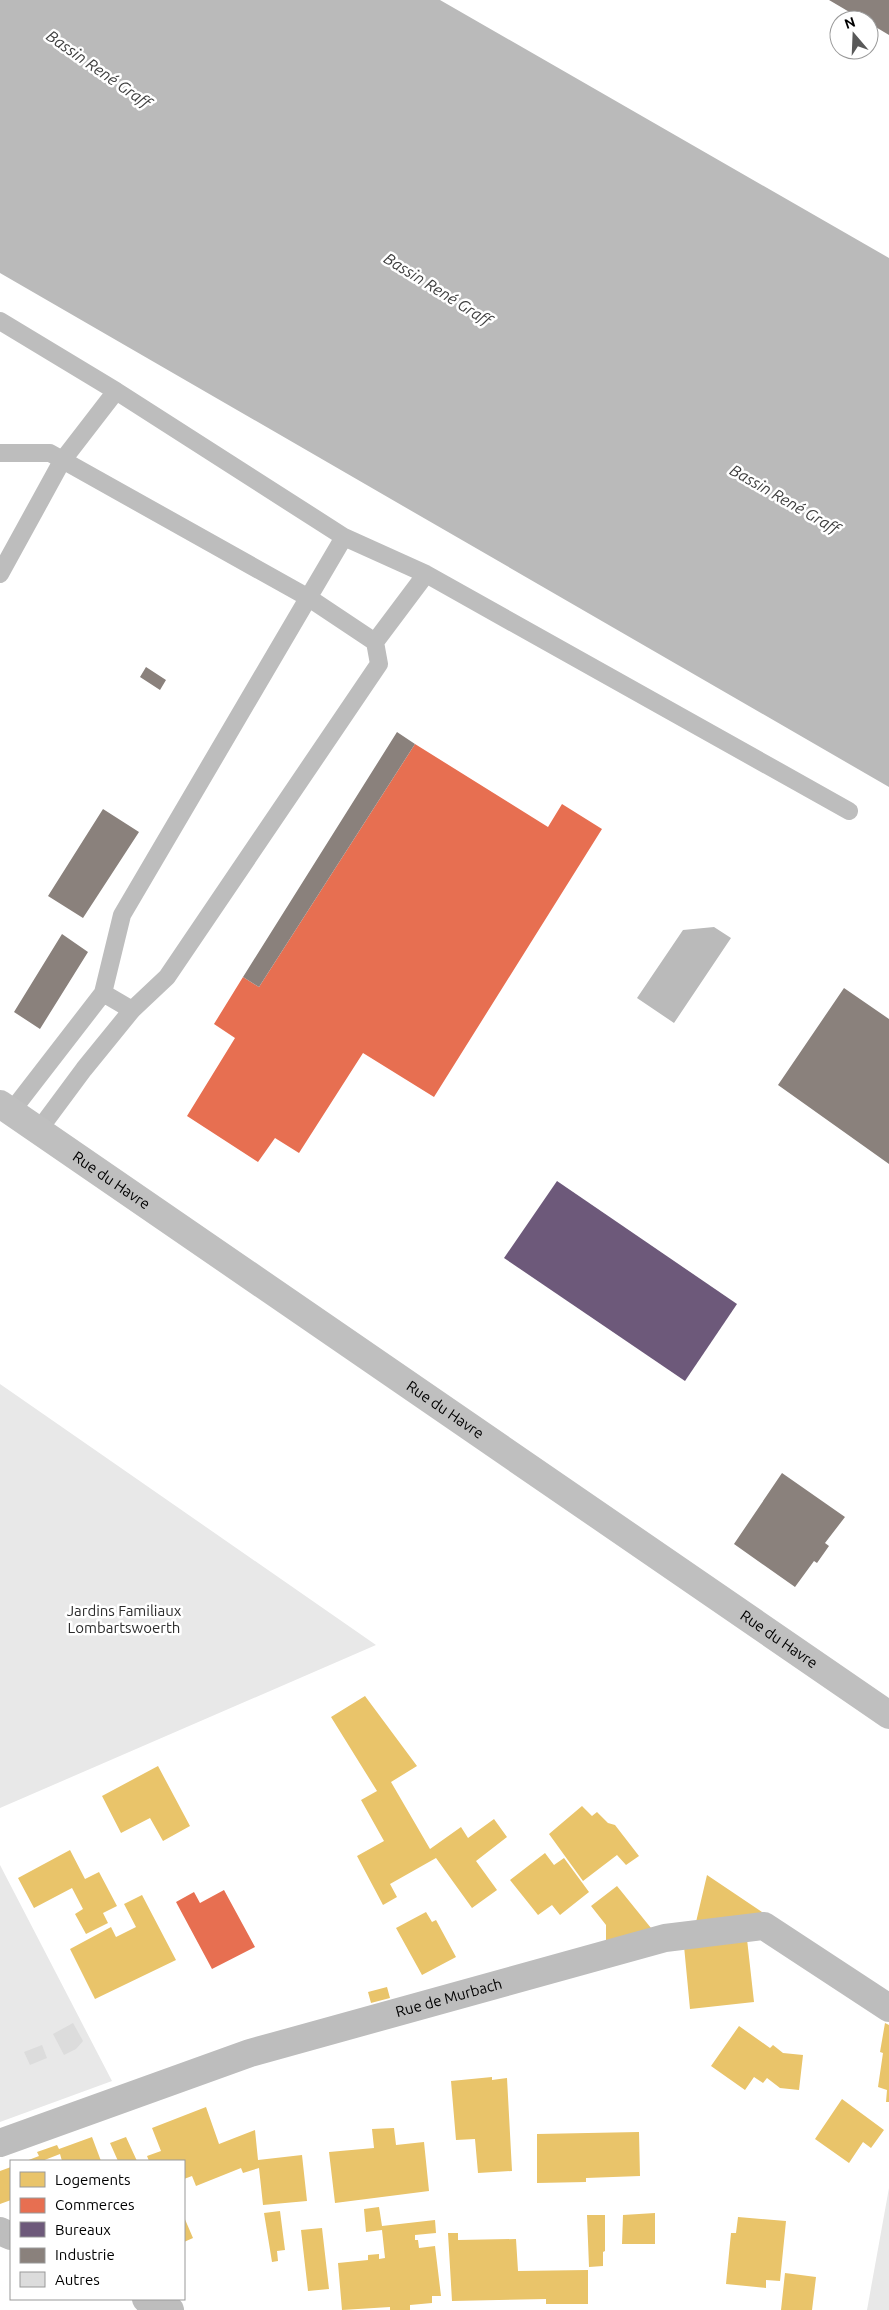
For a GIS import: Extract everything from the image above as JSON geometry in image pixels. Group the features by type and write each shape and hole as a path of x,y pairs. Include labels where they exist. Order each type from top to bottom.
{"main road":[{"name":"Rue du Havre","path":"6,1108 889,1715"}],"street":[{"name":"Rue de Murbach","path":"0,2143 250,2053 666,1938 764,1926 889,2008"},
{"path":"148,2300 170,2310"}],"lane":[{"path":"0,321 116,391 344,537 426,574 849,810"},
{"path":"0,574 62,461 116,391"},
{"path":"0,453 50,453 309,598 376,642"},
{"path":"6,1108 103,993 122,915 344,537"},
{"path":"38,1131 84,1069 132,1010 167,977 379,664 376,642 426,574"},
{"path":"103,993 132,1010"}],"green space":[{"name":"Jardins Familiaux Lombartswoerth","path":"0,1384 376,1645 0,1808"},
{"path":"0,1865 112,2081 0,2122"},
{"path":"889,2188 889,2310 867,2310"}],"water":[{"name":"Bassin René Graff","path":"0,0 440,0 889,258 889,787 0,273"},
{"path":"714,927 731,938 674,1023 637,998 683,930"}],"building: Logements":[{"path":"365,1696 417,1766 391,1782 430,1849 461,1827 468,1838 494,1819 507,1837 476,1861 497,1890 472,1908 436,1858 390,1884 397,1897 383,1905 357,1856 384,1841 361,1800 377,1791 331,1717"},
{"path":"158,1766 190,1826 163,1841 150,1818 121,1833 102,1796"},
{"path":"582,1806 592,1816 597,1812 608,1823 615,1825 639,1856 626,1865 617,1855 583,1881 549,1834"},
{"path":"70,1850 85,1879 99,1872 117,1906 103,1913 108,1923 86,1934 75,1914 83,1909 72,1888 34,1908 18,1878"},
{"path":"545,1853 554,1865 564,1858 589,1892 560,1915 552,1905 538,1915 510,1880"},
{"path":"707,1875 762,1912 761,1916 696,1922"},
{"path":"617,1886 651,1928 606,1943 606,1925 591,1906"},
{"path":"142,1895 176,1960 95,1999 70,1949 111,1927 116,1937 136,1927 124,1904"},
{"path":"426,1912 432,1922 436,1920 456,1957 422,1975 396,1928"},
{"path":"747,1939 754,2002 690,2009 684,1946"},
{"path":"387,1987 390,1998 371,2003 368,1992"},
{"path":"885,2023 889,2025 889,2102 886,2102 887,2090 878,2087 883,2053 880,2052"},
{"path":"739,2026 770,2048 773,2045 783,2053 803,2055 799,2090 780,2088 767,2078 763,2083 754,2077 745,2090 711,2066"},
{"path":"492,2077 492,2080 507,2078 512,2171 478,2173 475,2139 456,2140 451,2081"},
{"path":"842,2099 884,2130 871,2148 863,2142 849,2163 815,2139"},
{"path":"206,2107 219,2144 255,2130 258,2160 302,2155 307,2201 263,2205 259,2168 243,2173 241,2168 196,2186 192,2176 185,2179 185,2160 149,2160 147,2156 161,2151 152,2128"},
{"path":"394,2128 396,2145 424,2142 429,2191 335,2203 329,2152 374,2148 372,2129"},
{"path":"639,2132 640,2176 586,2178 586,2182 537,2183 537,2134"},
{"path":"92,2137 101,2160 62,2160 60,2154 45,2160 29,2160 39,2156 37,2152 57,2145 59,2149"},
{"path":"126,2137 137,2160 118,2160 110,2143"},
{"path":"10,2167 10,2200 0,2204 0,2171"},
{"path":"379,2207 382,2226 435,2220 436,2233 415,2235 419,2248 435,2246 441,2296 432,2296 432,2303 410,2305 410,2310 390,2310 390,2307 342,2310 338,2263 368,2260 368,2255 379,2254 379,2259 385,2258 382,2230 366,2232 364,2209"},
{"path":"280,2211 285,2250 277,2251 278,2261 272,2262 264,2213"},
{"path":"655,2213 655,2244 622,2244 623,2215"},
{"path":"587,2215 605,2215 603,2266 589,2267"},
{"path":"738,2217 786,2221 780,2281 766,2280 766,2288 726,2284 731,2233 736,2233"},
{"path":"185,2219 193,2238 185,2242"},
{"path":"322,2228 329,2289 308,2291 301,2230"},
{"path":"448,2233 458,2233 458,2240 516,2239 518,2271 588,2270 588,2304 546,2304 546,2299 452,2301"},
{"path":"785,2273 816,2277 812,2310 781,2310"}],"building: Commerces":[{"path":"415,744 548,827 562,804 602,829 434,1097 363,1053 299,1153 275,1138 258,1162 187,1116 235,1038 214,1024 243,977 259,987"},
{"path":"224,1890 255,1947 212,1969 176,1902 194,1892 200,1903"}],"building: Bureaux":[{"path":"557,1181 737,1304 685,1381 504,1258"}],"building: Industrie":[{"path":"829,0 889,0 889,35 879,29 879,10 846,10"},
{"path":"146,667 166,680 160,690 140,677"},
{"path":"397,732 415,744 259,987 243,977"},
{"path":"103,809 139,832 83,918 48,896"},
{"path":"62,934 88,952 40,1029 14,1012"},
{"path":"844,988 889,1019 889,1164 778,1085"},
{"path":"782,1473 845,1517 825,1543 829,1546 817,1563 814,1561 795,1587 734,1544"}],"building: Autres":[{"path":"73,2023 83,2041 76,2049 64,2055 53,2034"},
{"path":"42,2045 47,2058 30,2065 24,2052"}]}
